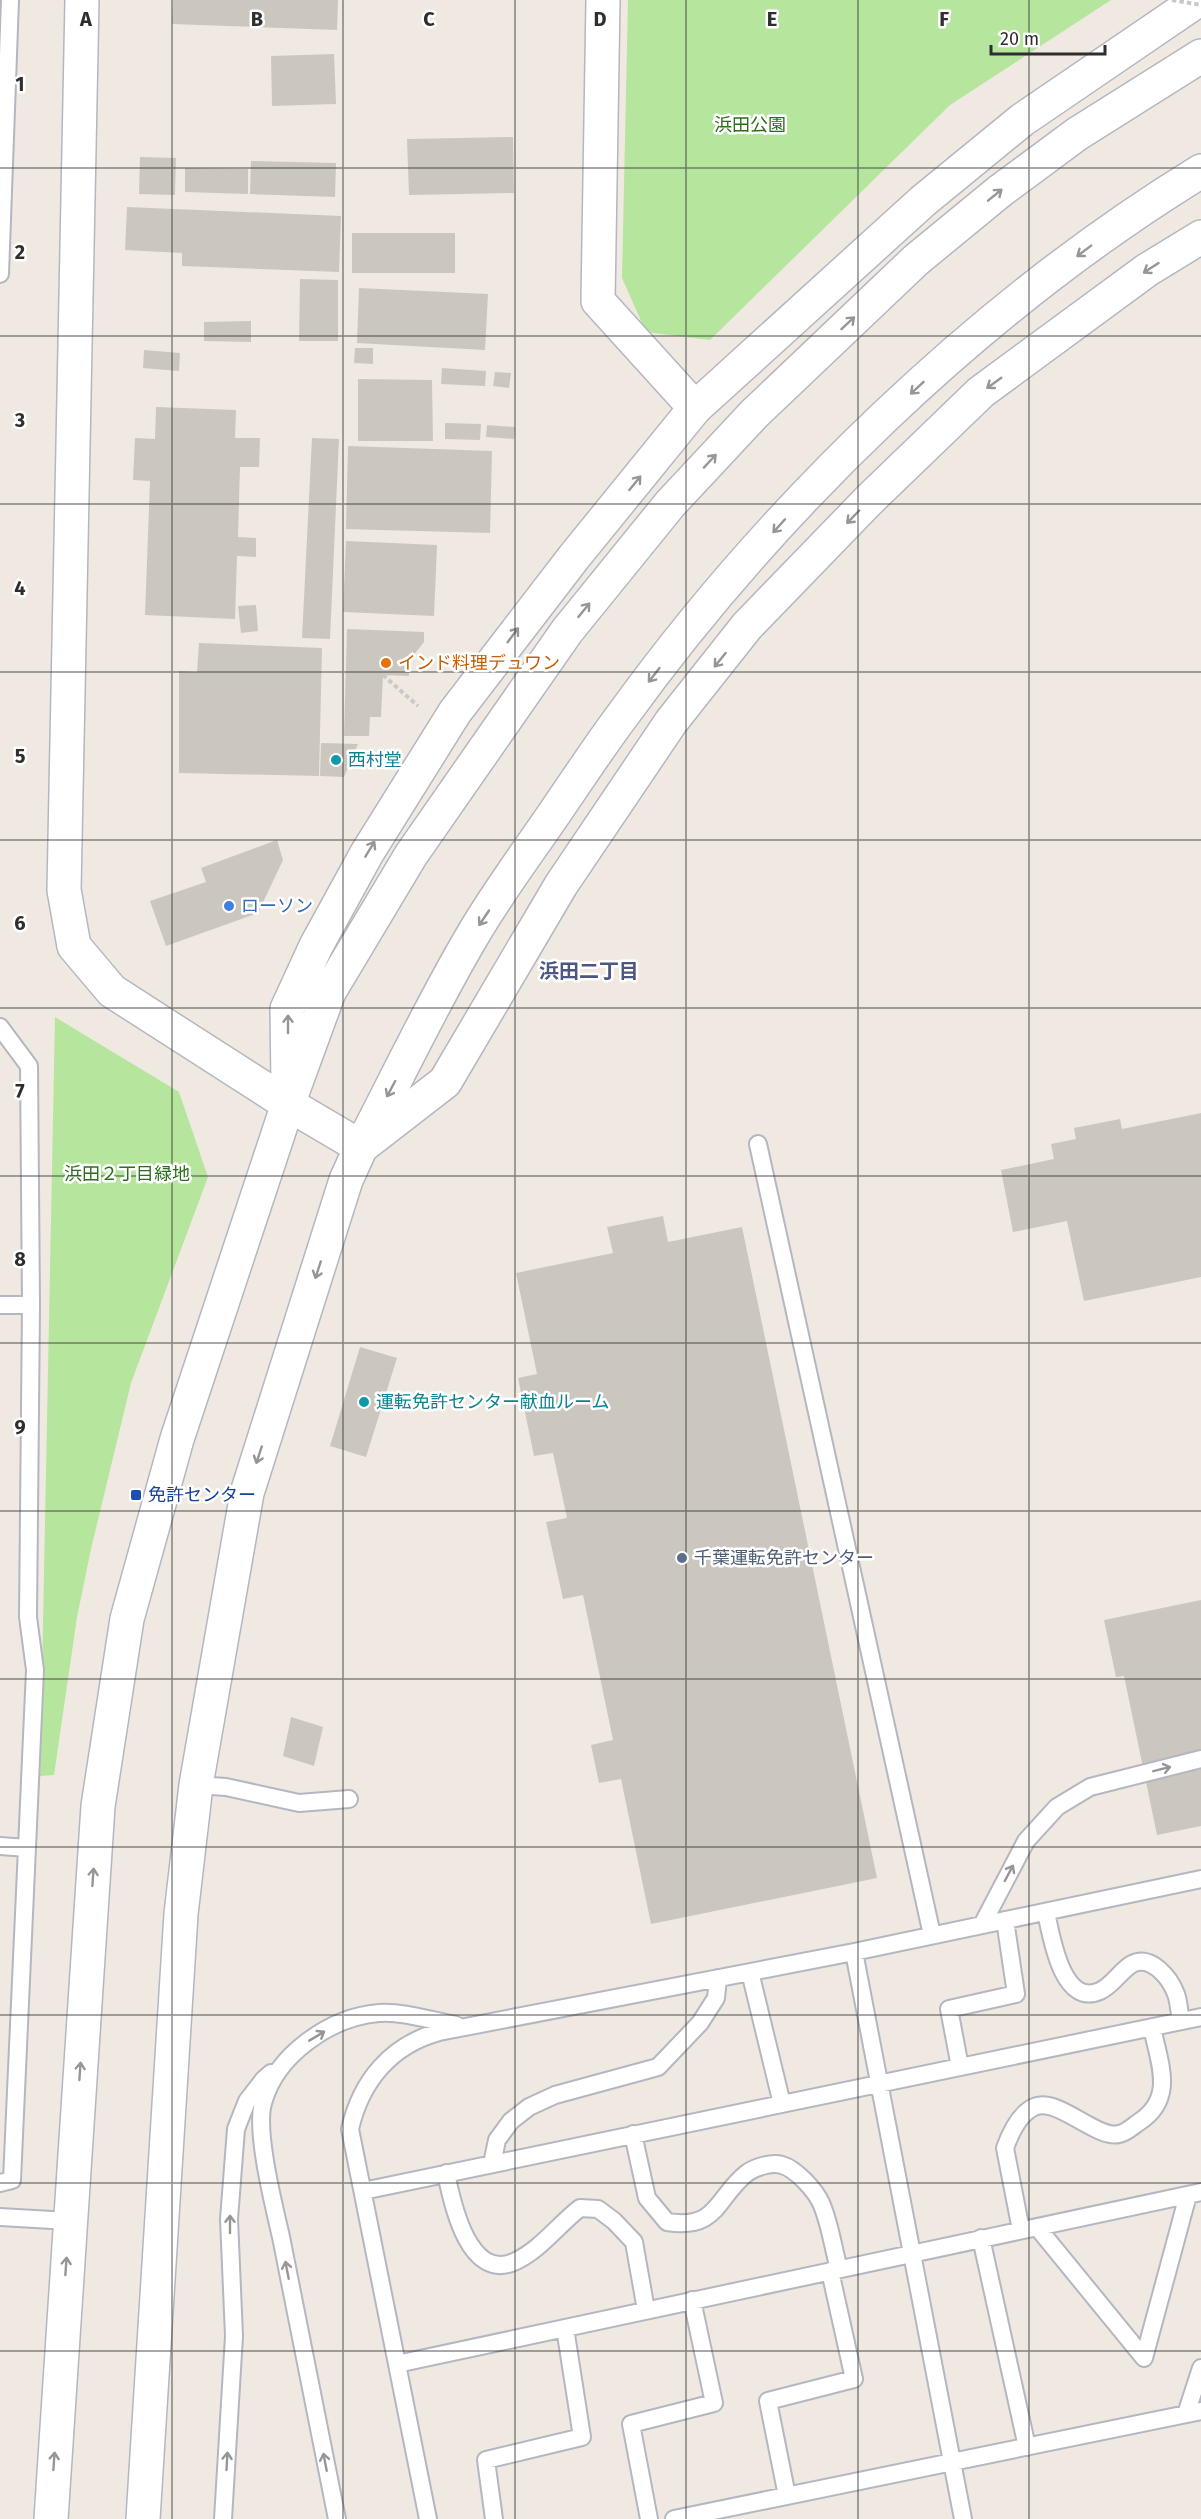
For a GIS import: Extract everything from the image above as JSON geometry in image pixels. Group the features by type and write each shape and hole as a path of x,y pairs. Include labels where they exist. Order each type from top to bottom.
{"street":[{"path":"82,0 64,890 74,946 112,991 288,1104 361,1147"},
{"path":"603,0 598,301 695,408"},
{"path":"288,1104 287,1009 316,946 367,853 454,712 574,557 695,408 932,193 1022,120 1198,0"},
{"path":"51,2519 98,1806 127,1619 177,1439 288,1104 329,992 411,855 567,631 670,504 754,414 916,260 1000,191 1077,134 1201,56"},
{"path":"142,2519 181,1914 196,1785 247,1493 346,1180 361,1147 471,938 622,714 714,599 796,506 867,434 963,345 1149,203 1201,171"},
{"path":"361,1147 445,1082 561,885 671,722 747,626 868,501 981,392 1147,270 1201,237"}],"lane":[{"path":"0,274 10,0"},
{"path":"0,1027 29,1066 31,1305 28,1617 35,1670 12,2180 0,2183"},
{"path":"758,1144 932,1935"},
{"path":"0,1305 31,1305"},
{"path":"982,1925 1026,1841 1057,1807 1090,1787 1201,1759"},
{"path":"196,1785 226,1787 298,1803 350,1799"},
{"path":"0,1846 27,1848"},
{"path":"428,2519 350,2129 355,2109 366,2085 377,2069 408,2045 424,2036 854,1952 1201,1879"},
{"path":"1046,1912 1059,1966 1066,1980 1090,1994 1111,1984 1132,1964 1142,1962 1151,1964 1170,1982 1177,1996 1181,2021"},
{"path":"960,2067 949,2009 1016,1994 1005,1920"},
{"path":"854,1952 963,2519"},
{"path":"750,1972 782,2104"},
{"path":"492,2164 497,2140 511,2121 529,2107 555,2095 658,2067 700,2023 716,1998 718,1978"},
{"path":"223,2519 234,2336 229,2219 236,2128 247,2101 264,2079 309,2041 336,2025 379,2013 466,2027"},
{"path":"363,2191 1201,2017"},
{"path":"397,2364 692,2300 835,2270 981,2238 1029,2228 1194,2193 1144,2358 1029,2228 1005,2148 1013,2130 1023,2116 1035,2107 1046,2106 1109,2133 1119,2135 1143,2120 1155,2110 1161,2098 1163,2084 1152,2027"},
{"path":"286,2061 271,2083 263,2104 260,2122 272,2194 337,2519"},
{"path":"633,2134 647,2199 667,2222 681,2224 698,2221 716,2210 748,2173 764,2166 782,2165 800,2176 820,2202 835,2270 854,2379 768,2401 787,2496"},
{"path":"446,2173 454,2210 470,2246 481,2257 498,2265 515,2262 551,2236 567,2218 580,2208 598,2209 614,2221 634,2242 646,2310"},
{"path":"0,2217 69,2221"},
{"path":"981,2238 1027,2447"},
{"path":"649,2519 631,2424 714,2403 692,2300"},
{"path":"494,2519 486,2460 582,2437 565,2328"},
{"path":"675,2519 1194,2413 1201,2368"}],"path":[{"path":"1172,0 1201,5"},
{"path":"383,675 420,708"}],"green space":[{"name":"浜田公園","path":"628,0 1111,0 950,105 710,340 646,332 622,278"},
{"name":"浜田２丁目緑地","path":"55,1017 179,1092 208,1177 131,1383 77,1617 54,1775 40,1776"}],"building":[{"path":"173,0 338,0 337,30 172,24"},
{"path":"334,54 336,104 272,106 271,56"},
{"path":"513,137 514,193 409,195 407,139"},
{"path":"140,157 176,158 175,195 139,194"},
{"path":"251,161 336,163 335,197 250,194"},
{"path":"185,168 248,169 248,194 185,192"},
{"path":"127,207 341,216 339,272 182,266 182,253 125,250"},
{"path":"352,233 455,233 455,273 352,273"},
{"path":"300,279 338,280 338,341 299,341"},
{"path":"359,288 488,294 485,350 357,343"},
{"path":"251,321 251,342 204,341 204,322"},
{"path":"355,348 373,348 373,364 354,363"},
{"path":"144,350 180,353 179,371 143,368"},
{"path":"442,368 486,371 485,386 441,384"},
{"path":"495,372 511,373 509,388 493,386"},
{"path":"358,379 432,380 433,441 358,441"},
{"path":"156,407 236,410 235,438 260,438 259,467 240,467 238,537 256,538 256,557 237,556 235,619 145,615 150,481 133,480 135,438 155,439"},
{"path":"445,423 481,424 480,440 445,439"},
{"path":"487,425 515,427 514,439 486,437"},
{"path":"312,438 339,439 330,639 302,638"},
{"path":"348,446 492,451 490,533 346,529"},
{"path":"346,541 437,545 434,616 343,612"},
{"path":"256,605 258,631 241,633 238,606"},
{"path":"347,629 424,632 424,642 409,661 409,676 383,675 381,717 370,717 369,736 344,736"},
{"path":"199,643 322,648 319,776 179,773 179,671 197,672"},
{"name":"西村堂","path":"321,743 358,744 344,777 320,776"},
{"path":"277,840 283,860 258,913 166,946 150,901 206,882 201,868"},
{"path":"1201,1113 1201,1277 1084,1301 1067,1221 1013,1232 1001,1170 1054,1159 1051,1144 1076,1139 1074,1128 1120,1119 1122,1129"},
{"name":"千葉運転免許センター","path":"663,1216 668,1242 742,1227 877,1878 651,1924 621,1779 599,1783 591,1745 613,1740 583,1595 563,1599 546,1522 567,1518 553,1453 534,1456 518,1378 537,1374 516,1273 613,1253 607,1227"},
{"name":"運転免許センター献血ルーム","path":"360,1347 397,1358 366,1457 330,1446"},
{"path":"1201,1600 1201,1826 1157,1835 1124,1676 1116,1677 1104,1620"},
{"path":"291,1717 323,1727 314,1766 283,1756"}],"place":[{"name":"インド料理デュワン","path":"386,663"},
{"name":"西村堂","path":"336,760"},
{"name":"ローソン","path":"229,906"},
{"name":"運転免許センター献血ルーム","path":"364,1402"},
{"name":"免許センター","path":"136,1495"},
{"name":"千葉運転免許センター","path":"682,1558"}],"district":[{"name":"浜田二丁目","path":"589,971"}]}
